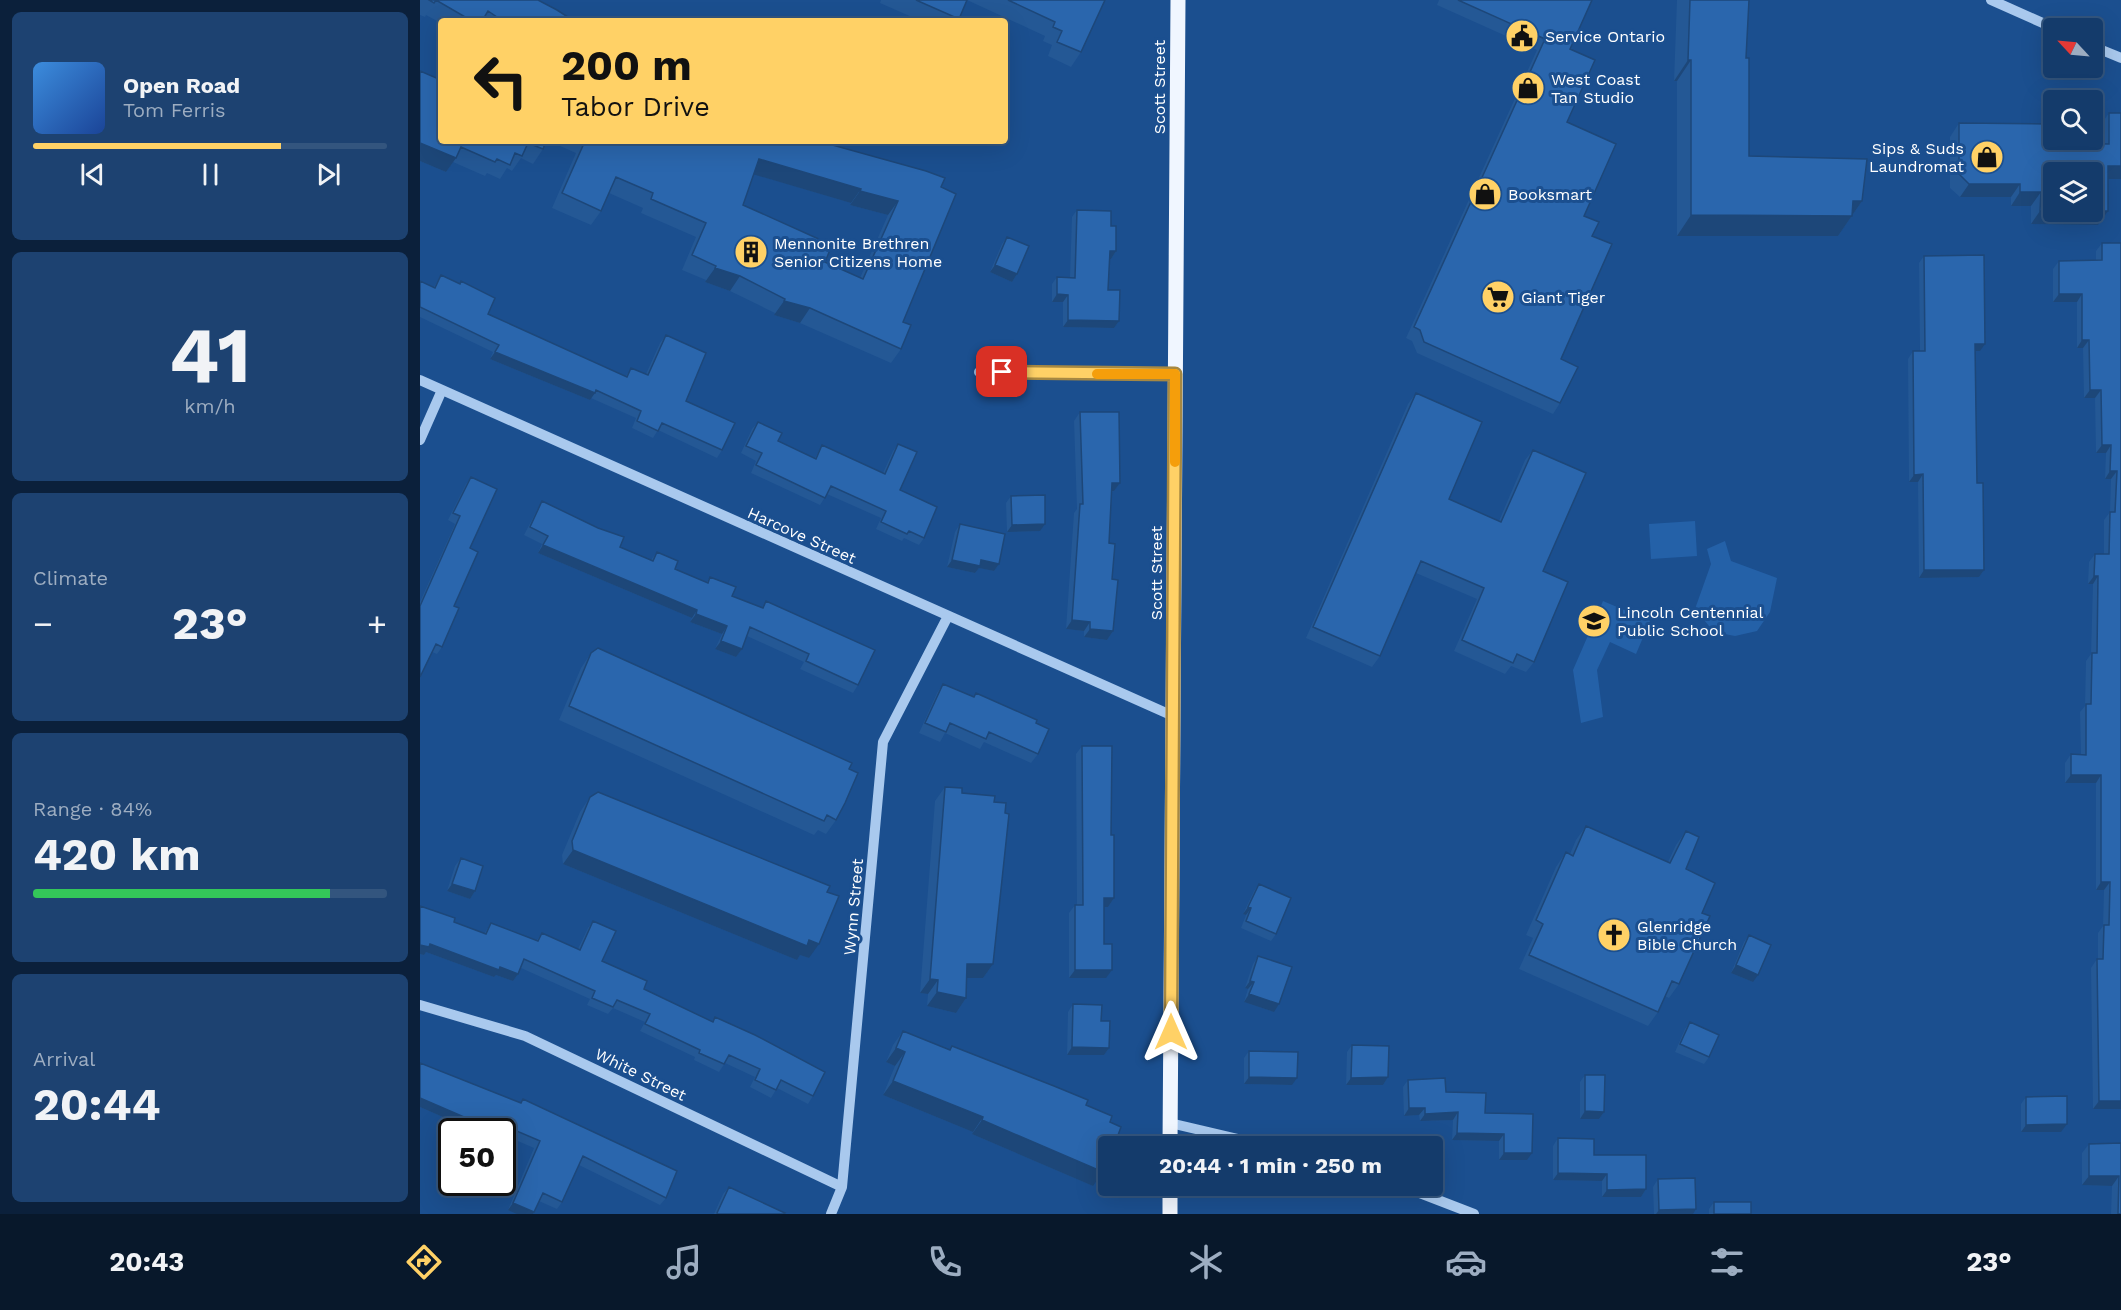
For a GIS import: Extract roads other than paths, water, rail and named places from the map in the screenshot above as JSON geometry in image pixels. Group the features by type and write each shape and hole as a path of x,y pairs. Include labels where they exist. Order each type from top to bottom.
{"main road":[{"name":"Scott Street","path":"1170,1136 1178,0"},
{"path":"1170,1196 1170,1214"}],"street":[{"path":"1991,0 2043,23"},
{"path":"2103,51 2121,58"},
{"path":"979,372 1175,374"},
{"name":"Harcove Street","path":"420,380 1173,716"},
{"path":"420,440 442,390"},
{"name":"Wynn Street","path":"831,1214 842,1187 883,742 948,616"},
{"name":"White Street","path":"420,1005 525,1035 842,1187"},
{"path":"1170,1123 1225,1136"},
{"path":"1427,1196 1474,1214"}],"place":[{"name":"Service Ontario","path":"1522,36"},
{"name":"West Coast Tan Studio","path":"1528,88"},
{"name":"Sips & Suds Laundromat","path":"1987,157"},
{"name":"Booksmart","path":"1485,194"},
{"name":"Mennonite Brethren Senior Citizens Home","path":"751,252"},
{"name":"Giant Tiger","path":"1498,297"},
{"name":"Lincoln Centennial Public School","path":"1594,621"},
{"name":"Glenridge Bible Church","path":"1614,935"}]}
